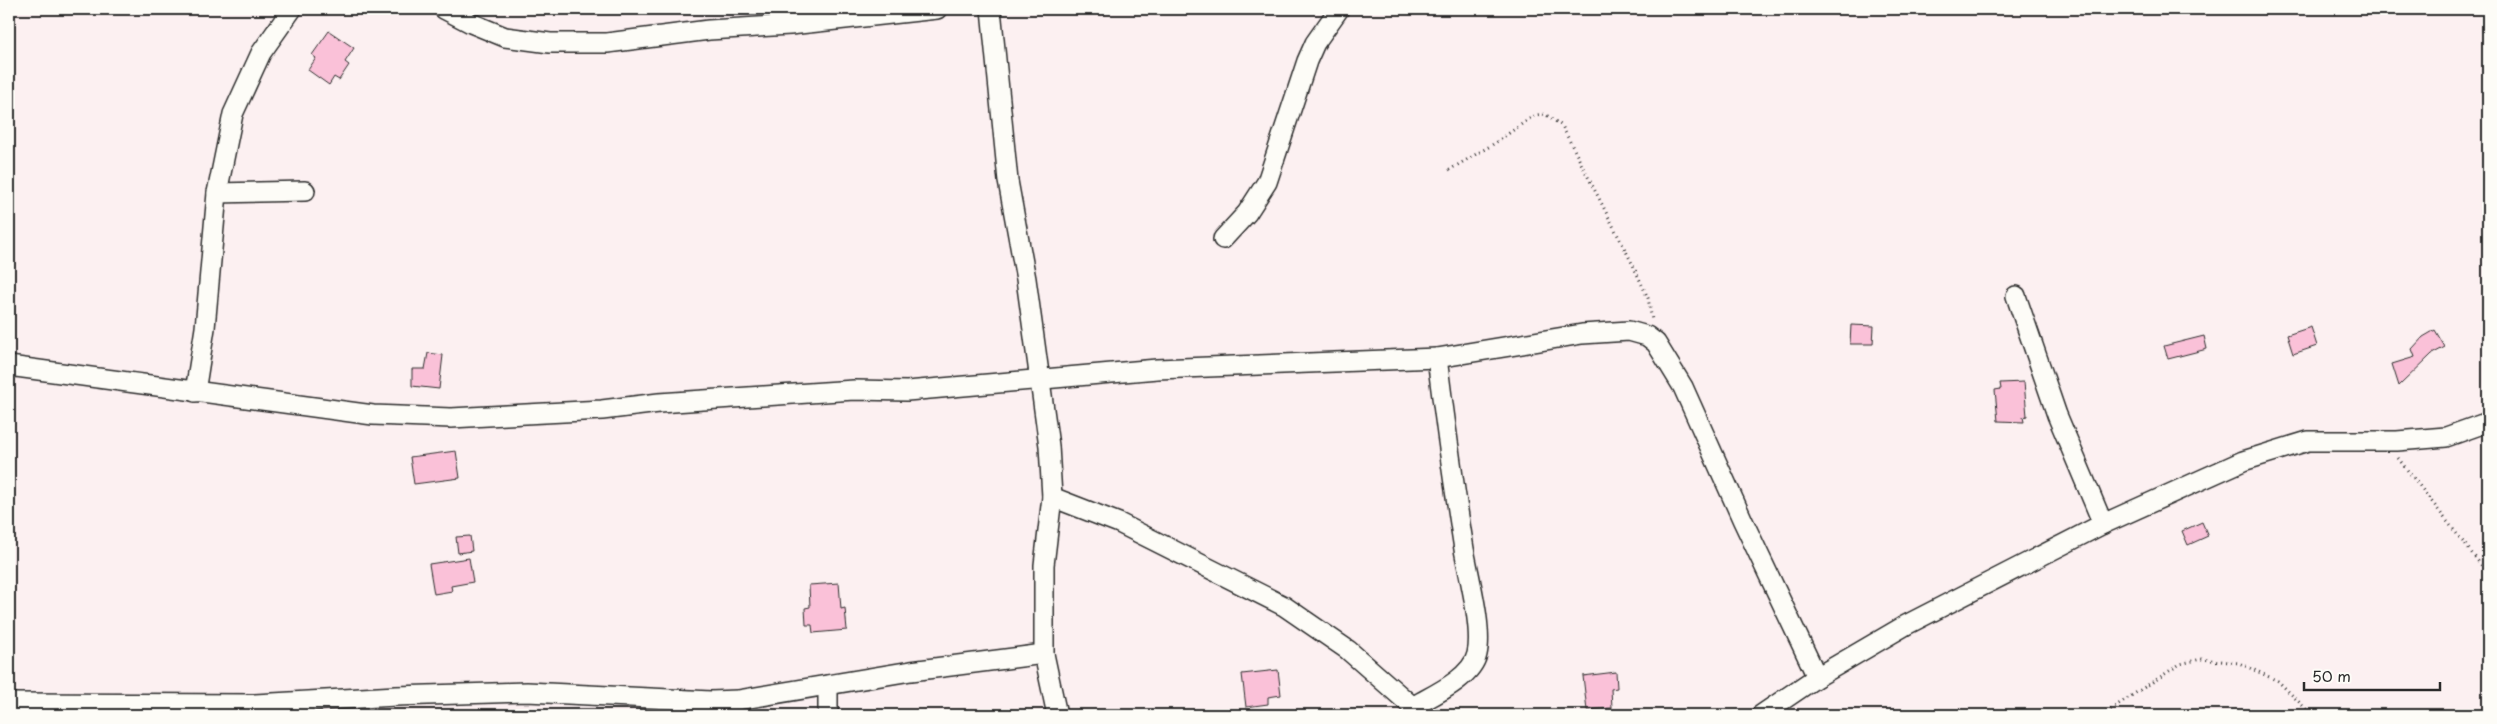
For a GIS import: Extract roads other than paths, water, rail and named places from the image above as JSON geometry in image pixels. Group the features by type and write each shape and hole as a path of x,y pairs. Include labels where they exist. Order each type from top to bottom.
{"street":[{"path":"195,392 205,328 217,193 229,131 238,100 261,53 292,9"},
{"path":"444,9 471,24 505,37 550,43 607,43 709,30 790,25 937,9"},
{"path":"991,9 1008,181 1026,279 1038,380 1049,446 1052,497 1044,565 1044,654 1057,715"},
{"path":"1223,239 1247,212 1267,182 1307,61 1315,43 1339,9"},
{"path":"217,193 305,191"},
{"path":"2016,296 2057,415 2103,524"},
{"path":"9,366 373,415 451,418 602,410 659,403 854,390 907,391 1157,369 1437,358 1582,334 1629,331 1646,336 1656,342 1683,387 1743,521 1817,677"},
{"path":"1052,497 1119,523 1284,606 1348,650 1418,711 1466,672 1477,656 1478,631 1457,508 1437,358"},
{"path":"1761,715 1817,677 1906,625 2103,524 2243,461 2308,441 2386,441 2446,437 2488,422"},
{"path":"9,703 40,709 169,709 396,696 527,692 710,701 738,700 911,671 1044,654"},
{"path":"828,685 828,715"}]}
